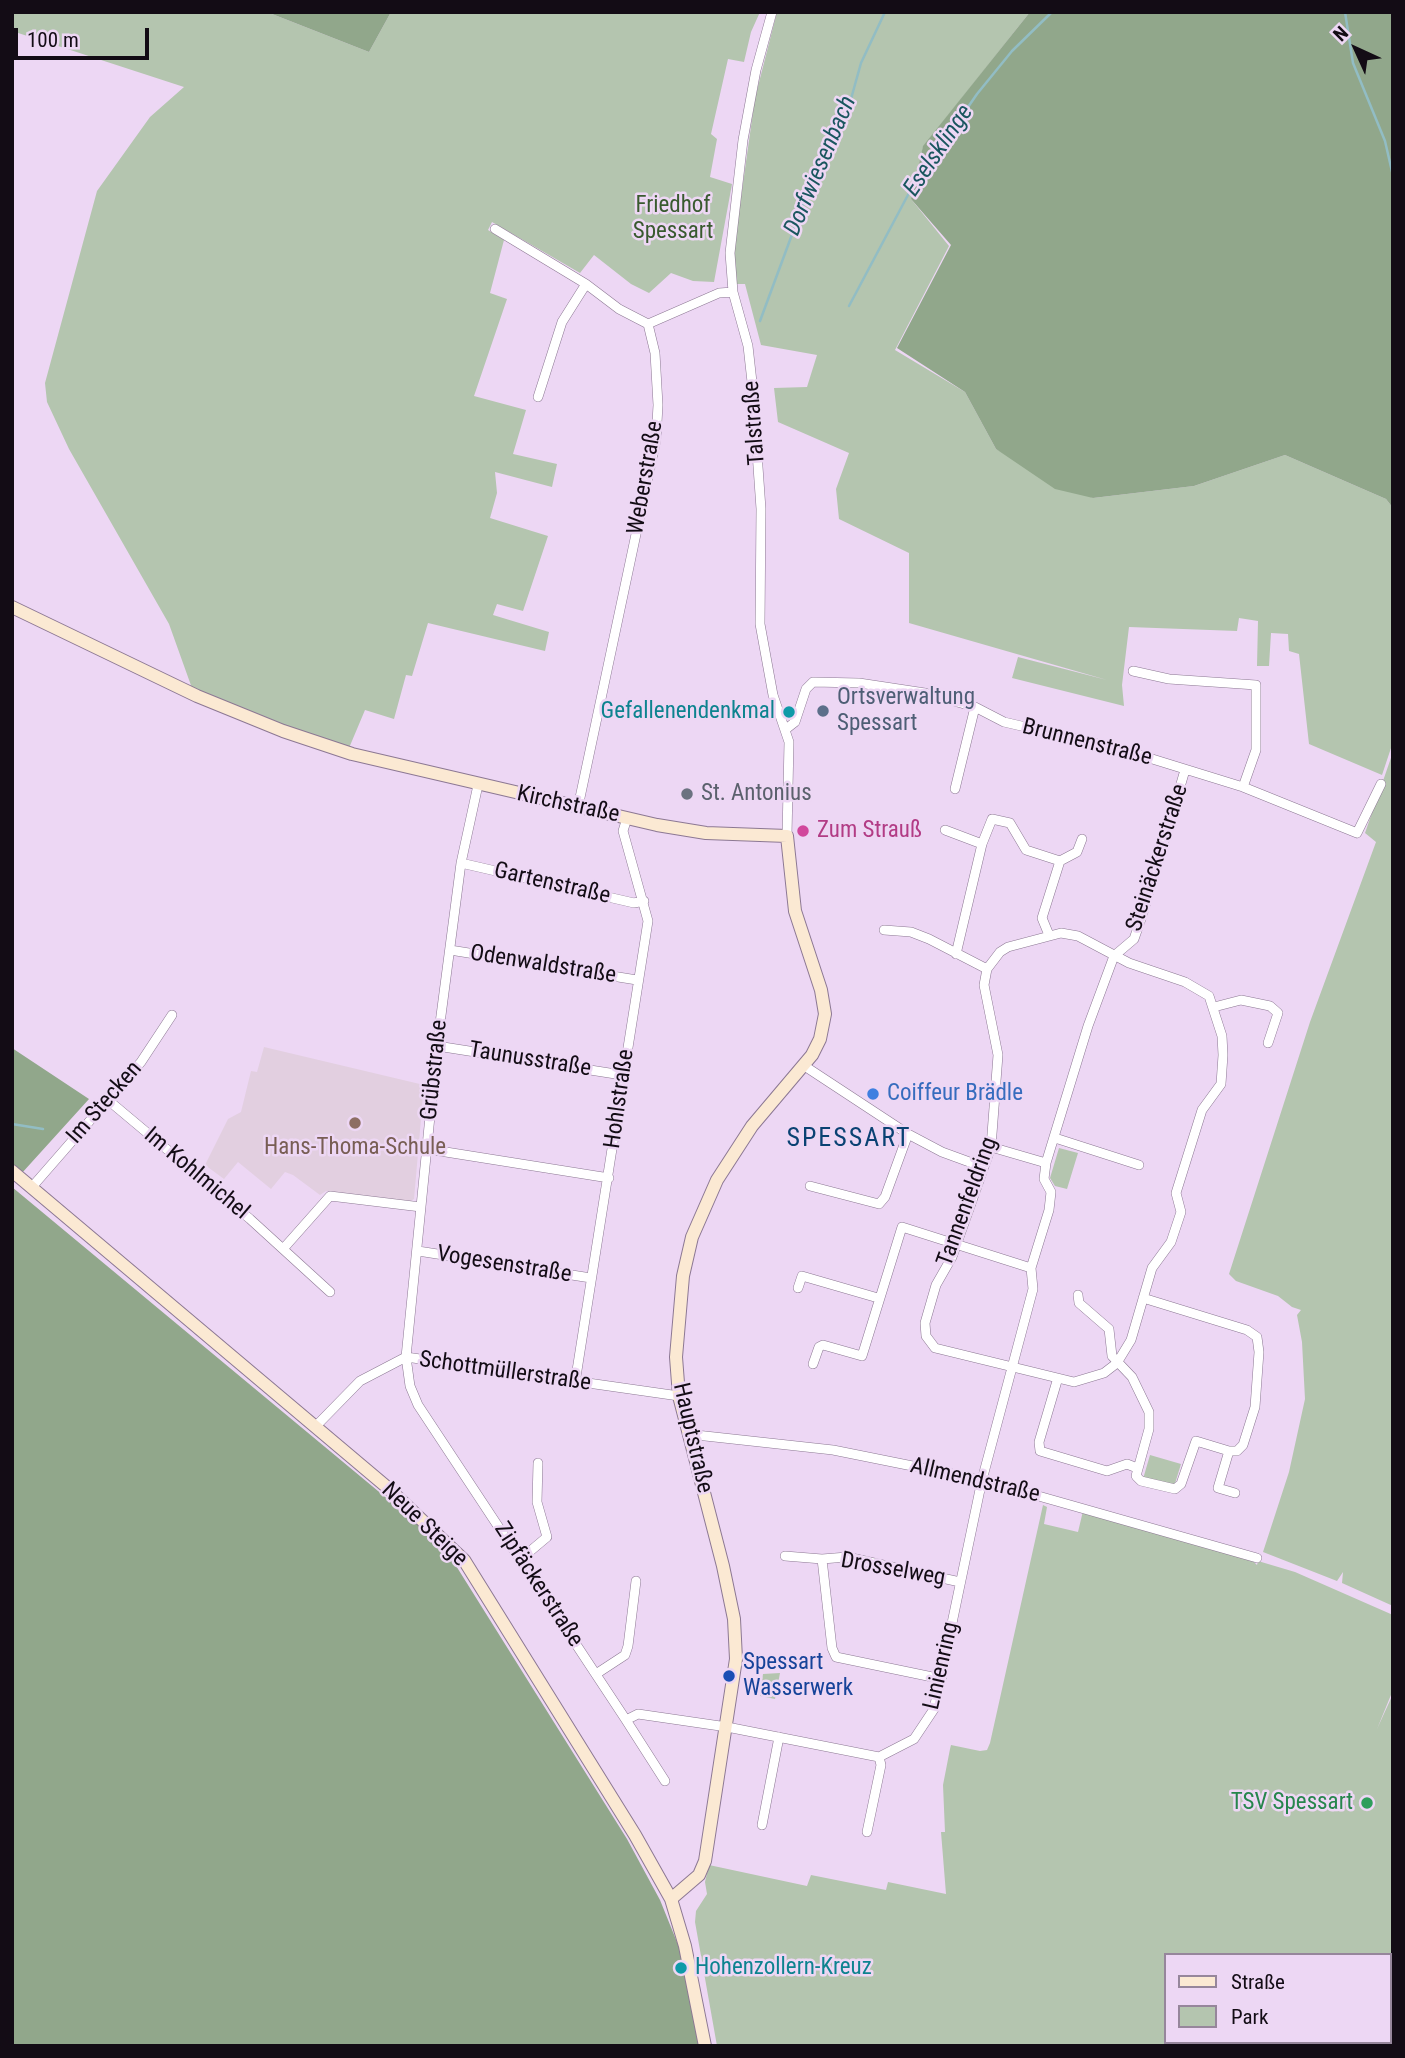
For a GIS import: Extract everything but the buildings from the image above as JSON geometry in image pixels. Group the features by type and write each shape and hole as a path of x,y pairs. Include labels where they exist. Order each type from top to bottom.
{"street":[{"name":"Talstraße","path":"772,12 756,70 743,141 730,253 733,292 748,346 752,382 761,509 760,624 773,695 786,729 790,750 787,836"},
{"path":"495,229 586,284 619,309 648,324 719,293 733,292"},
{"path":"538,397 562,322 586,284"},
{"name":"Weberstraße","path":"578,807 656,440 658,405 655,353 648,324"},
{"name":"Kirchstraße","path":"12,607 207,700 282,731 352,754 478,785 706,833 787,836"},
{"path":"1133,671 1180,680 1256,685 1256,750 1243,787"},
{"name":"Brunnenstraße","path":"786,729 796,722 806,689 813,682 887,686 975,707 1004,722 1120,749 1243,787 1357,833 1381,784"},
{"path":"955,789 975,707"},
{"name":"Steinäckerstraße","path":"982,1480 1010,1365 1033,1289 1031,1268 1049,1210 1051,1192 1044,1179 1046,1163 1088,1026 1114,956 1134,939 1185,770"},
{"name":"Grübstraße","path":"406,1357 437,1046 461,863 478,785"},
{"name":"Hohlstraße","path":"575,1382 648,921 623,831 627,818"},
{"path":"956,954 988,824 997,818 1010,823 1026,850 1060,862"},
{"path":"945,830 982,844"},
{"name":"Hauptstraße","path":"671,1899 699,1875 705,1861 736,1659 734,1619 723,1566 678,1396 676,1357 683,1276 696,1226 717,1180 752,1126 803,1065 820,1039 825,1014 821,990 795,911 787,836"},
{"path":"1049,935 1042,918 1060,862 1077,852 1082,839"},
{"name":"Gartenstraße","path":"461,863 634,903 644,901"},
{"path":"884,930 911,932 987,970 1000,952 1008,947 1060,933 1077,936 1114,956 1199,988 1209,996 1214,1007 1223,1055 1221,1084 1202,1110 1176,1193 1181,1212 1178,1222 1171,1242 1152,1268 1131,1340 1117,1363"},
{"name":"Odenwaldstraße","path":"450,950 637,980"},
{"name":"Tannenfeldring","path":"987,970 984,985 998,1055 996,1118 991,1147 957,1244 936,1285 925,1323 926,1336 935,1348 1010,1365 1057,1381 1090,1380 1117,1363"},
{"path":"1214,1007 1241,1000 1270,1006 1278,1013 1268,1043"},
{"name":"Im Stecken","path":"32,1187 141,1062 172,1015"},
{"name":"Taunusstraße","path":"437,1046 622,1075"},
{"path":"803,1065 908,1135 942,1152 983,1167"},
{"name":"Im Kohlmichel","path":"108,1100 330,1292"},
{"path":"810,1186 879,1203 885,1198 908,1135"},
{"path":"1055,1138 1139,1165"},
{"path":"991,1147 1046,1163"},
{"path":"427,1149 609,1178"},
{"name":"Neue Steige","path":"12,1171 426,1522 464,1560 635,1835 671,1899 685,1946 705,2046"},
{"path":"283,1249 330,1196 421,1208"},
{"path":"813,1364 819,1347 823,1345 862,1356 902,1227 1031,1268"},
{"name":"Vogesenstraße","path":"418,1251 590,1278"},
{"path":"798,1288 802,1276 878,1298"},
{"path":"1077,1295 1079,1303 1109,1329 1112,1356 1132,1377 1149,1412 1149,1429 1136,1476 1142,1481 1175,1489 1181,1484 1196,1441 1229,1451 1237,1451 1243,1445 1255,1406 1259,1352 1256,1337 1247,1330 1143,1298"},
{"name":"Schottmüllerstraße","path":"315,1427 360,1381 406,1357 678,1396"},
{"name":"Zipfäckerstraße","path":"406,1357 410,1387 418,1405 522,1558 665,1781"},
{"path":"1057,1381 1039,1442 1040,1451 1107,1471 1127,1464 1138,1468"},
{"name":"Allmendstraße","path":"687,1434 833,1450 982,1480 1257,1558"},
{"path":"1229,1451 1219,1488 1236,1493"},
{"path":"522,1558 541,1545 547,1536 537,1502 538,1463"},
{"name":"Linienring","path":"879,1757 914,1738 926,1726 934,1709 982,1480"},
{"name":"Drosselweg","path":"785,1556 822,1559 847,1557 960,1582"},
{"path":"822,1559 832,1648 836,1657 942,1679"},
{"path":"596,1674 625,1655 636,1581"},
{"path":"626,1720 638,1714 727,1727 879,1757 881,1765 867,1832"},
{"path":"762,1825 779,1737"}],"shaded area":[{"path":"264,1047 424,1085 414,1199 409,1202 326,1191 320,1195 285,1172 271,1189 238,1162 224,1179 205,1165 228,1119 241,1112 251,1071 257,1072"}],"green space":[{"name":"Friedhof Spessart","path":"12,12 267,12 369,52 391,12 760,12 751,32 744,62 728,59 711,134 717,139 710,177 732,184 714,282 693,281 671,273 649,293 631,284 594,255 580,273 492,222 488,230 504,240 490,293 507,299 474,396 526,410 513,454 557,464 552,487 495,472 497,493 490,518 548,536 523,611 497,604 493,615 549,632 545,651 428,623 412,676 406,675 394,719 365,710 349,748 296,732 193,691 169,624 69,449 47,402 45,383 97,191 150,117 184,87 12,31"},
{"path":"267,12 391,12 369,52"},
{"path":"777,12 1030,12 923,147 911,199 949,246 895,350 965,392 996,449 1093,498 1194,486 1285,455 1386,499 1393,508 1393,742 1382,775 1309,744 1299,654 1289,651 1288,634 1271,633 1269,666 1257,666 1258,621 1239,618 1237,631 1129,627 1122,685 1124,706 1012,678 1018,657 1107,680 909,623 909,553 839,519 836,489 849,453 778,422 774,388 807,387 817,355 761,345 745,284 737,284 733,254 755,98"},
{"path":"1030,12 1393,12 1393,508 1386,499 1285,455 1194,486 1093,498 1055,489 996,449 965,392 897,348 951,245 911,199 923,146"},
{"path":"1393,752 1393,1606 1342,1583 1343,1572 1337,1581 1263,1552 1289,1472 1305,1399 1302,1342 1297,1315 1301,1310 1292,1307 1278,1296 1236,1281 1229,1274 1310,1022 1376,842 1365,833"},
{"path":"12,1048 89,1099 12,1184"},
{"path":"1059,1148 1078,1153 1067,1189 1055,1186 1050,1178"},
{"path":"12,1187 443,1545 627,1839 660,1900 683,1957 703,2046 12,2046"},
{"path":"1150,1455 1181,1464 1174,1487 1143,1479"},
{"path":"1043,1505 1047,1507 1044,1524 1078,1532 1083,1511 1251,1559 1257,1565 1258,1561 1295,1572 1393,1615 1393,1690 1377,1729 1393,1694 1393,2046 717,2046 695,1922 696,1911 707,1894 705,1882 709,1865 807,1886 811,1875 886,1890 888,1882 946,1894 941,1832 945,1832 943,1785 951,1745 987,1750"},
{"path":"780,1673 775,1699 760,1696 763,1674"}],"waterway":[{"name":"Dorfwiesenbach","path":"760,321 827,140 844,124 861,63 885,12"},
{"name":"Eselsklinge","path":"849,306 909,193 977,94 1012,51 1052,12"},
{"path":"1345,12 1353,63 1385,141 1393,176"},
{"path":"12,1124 43,1129"}],"place":[{"name":"Ortsverwaltung Spessart","path":"823,711"},
{"name":"Gefallenendenkmal","path":"789,712"},
{"name":"St. Antonius","path":"687,794"},
{"name":"Zum Strauß","path":"803,831"},
{"name":"Coiffeur Brädle","path":"873,1094"},
{"name":"Hans-Thoma-Schule","path":"355,1123"},
{"name":"Spessart Wasserwerk","path":"729,1676"},
{"name":"TSV Spessart","path":"1367,1803"},
{"name":"Hohenzollern-Kreuz","path":"681,1968"}],"district":[{"name":"SPESSART","path":"849,1139"}]}
